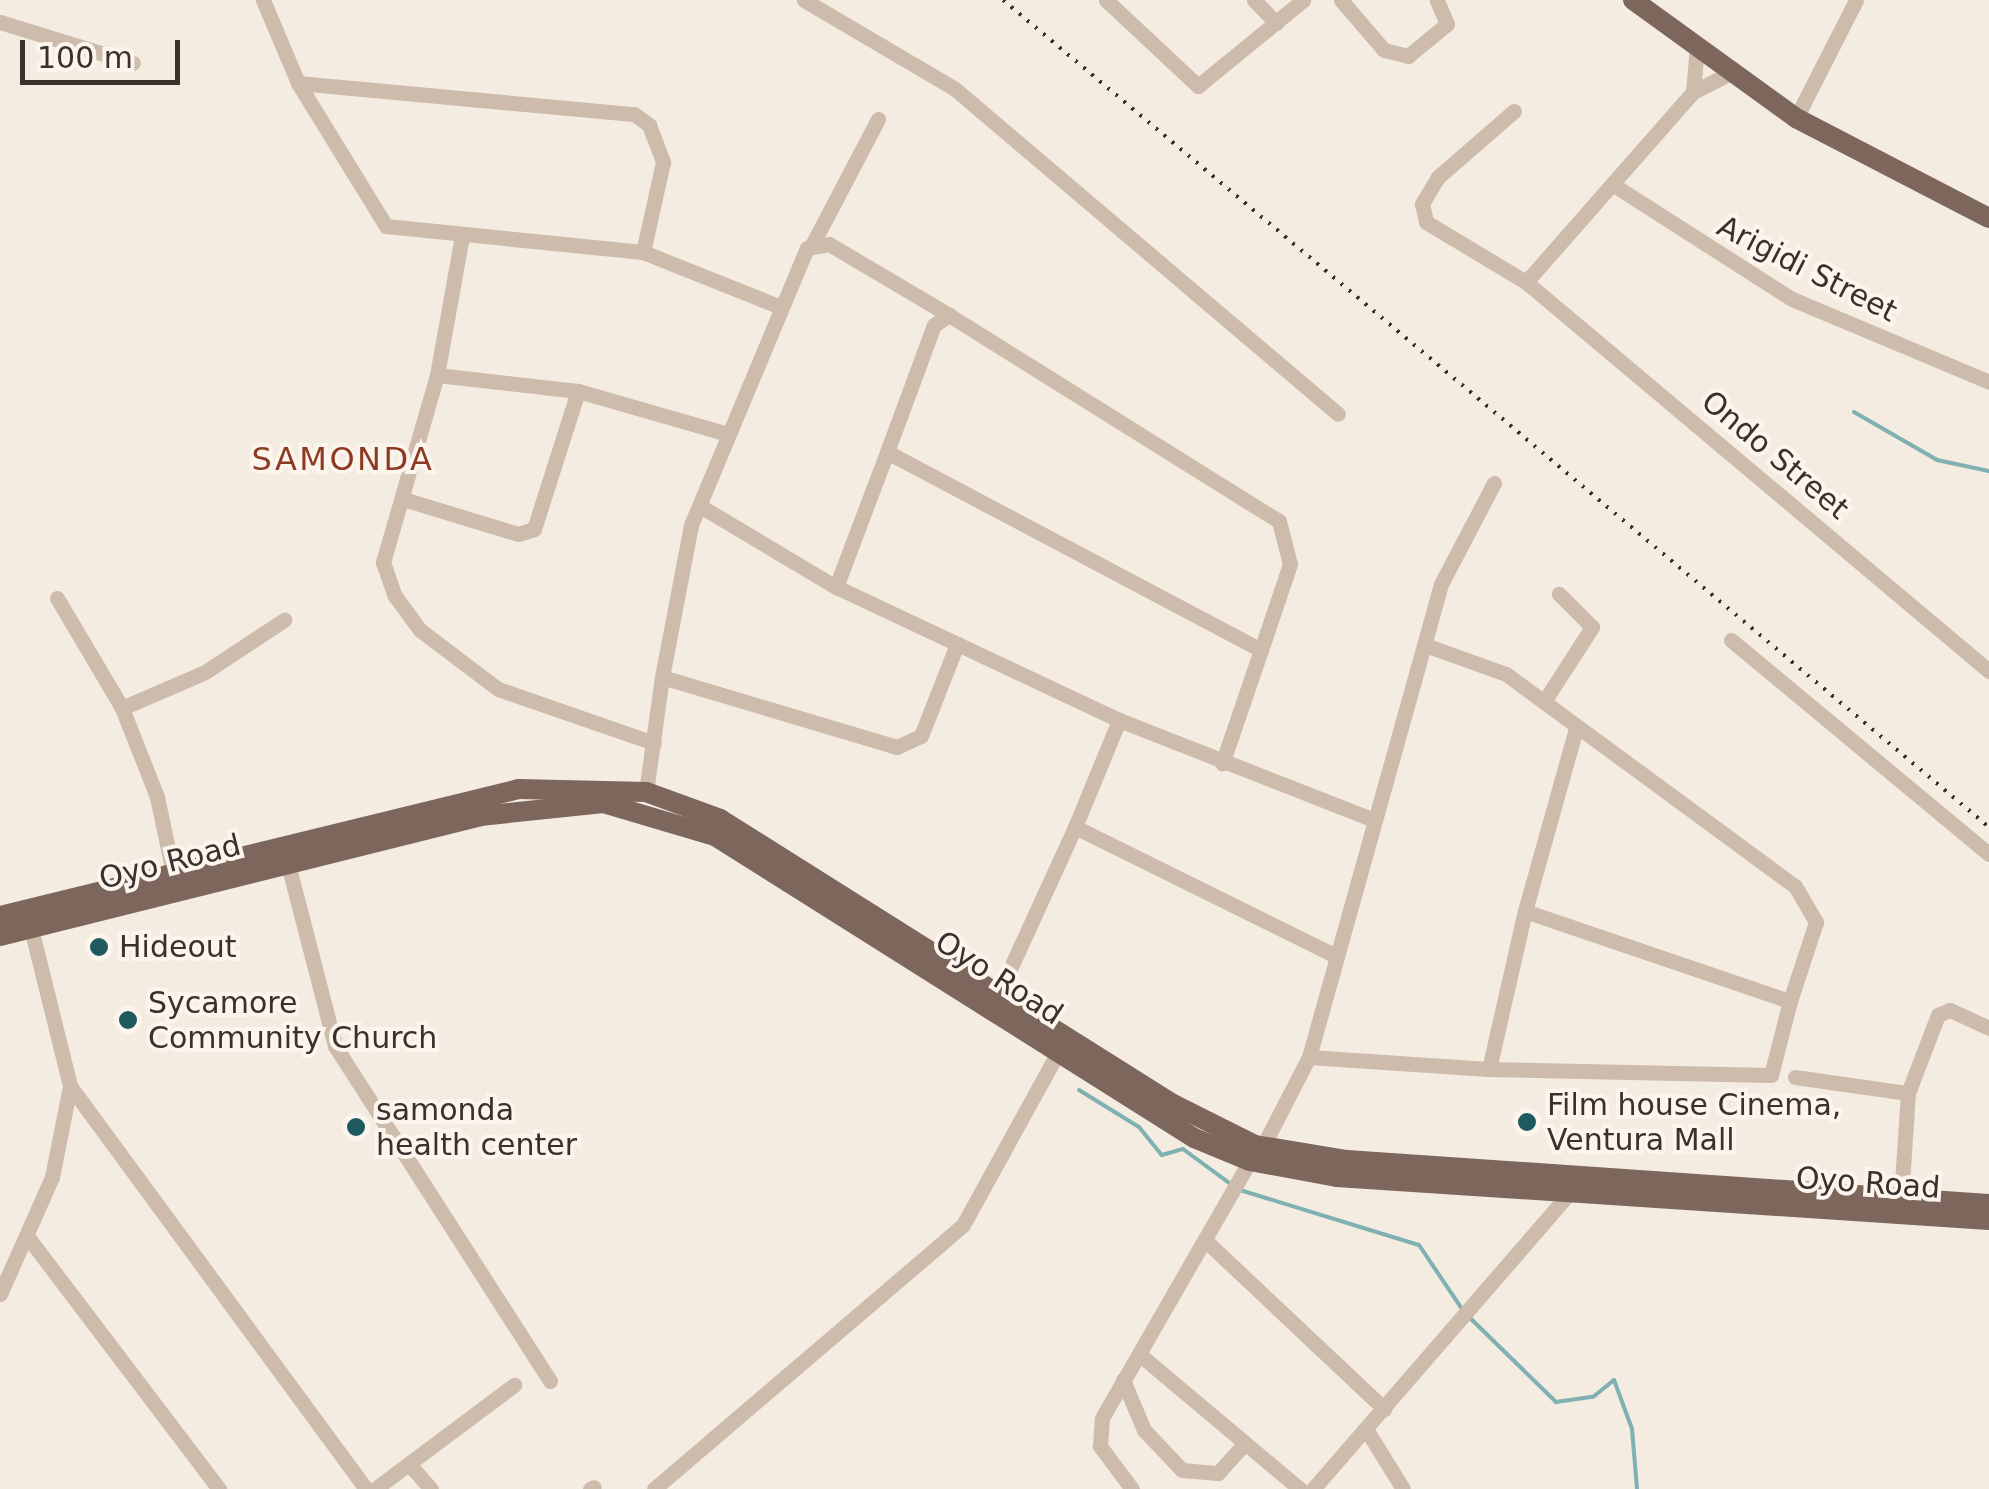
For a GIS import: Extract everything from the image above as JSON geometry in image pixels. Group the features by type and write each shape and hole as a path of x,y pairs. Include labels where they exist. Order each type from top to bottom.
{"main road":[{"path":"1633,0 1696,54 1796,118 1989,218"},
{"name":"Oyo Road","path":"0,936 29,919 173,872 519,789 646,792 720,819 1256,1154 1868,1204 1989,1220"},
{"name":"Oyo Road","path":"0,916 29,919 288,864 523,808 642,809 762,863 1194,1138 1337,1177 1570,1192 1868,1204 1900,1198 1989,1204"}],"street":[{"path":"263,0 298,83 386,226 643,252 778,306"},
{"path":"804,0 956,89 1338,414"},
{"path":"1106,0 1198,86 1303,0"},
{"path":"1254,0 1276,23"},
{"path":"1341,0 1384,50 1408,56 1447,24 1437,0"},
{"path":"1796,118 1856,0"},
{"path":"0,22 133,63"},
{"path":"1693,92 1696,54"},
{"path":"1526,282 1693,92 1727,74"},
{"path":"298,83 634,114 650,125 663,162 643,252"},
{"name":"Ondo Street","path":"1514,111 1438,177 1422,204 1441,236 1526,282 1989,671"},
{"path":"646,792 662,677 700,506 778,306 878,119"},
{"name":"Arigidi Street","path":"1612,184 1792,299 1989,382"},
{"path":"462,236 436,375 383,562 420,630 498,689 654,743"},
{"path":"813,243 949,314 1279,521 1290,564 1222,764"},
{"path":"836,587 934,325 949,314"},
{"path":"436,375 578,390 728,434"},
{"path":"403,499 518,534 534,528 578,390"},
{"path":"887,452 1261,650"},
{"path":"1132,1489 1100,1446 1122,1380 1206,1241 1309,1057 1447,570 1494,483"},
{"path":"700,506 836,587 956,644 1222,764 1374,820"},
{"path":"1546,700 1592,627 1559,594"},
{"path":"57,598 122,708 157,797 173,872"},
{"path":"122,708 205,672 284,620"},
{"path":"1731,640 1989,854"},
{"path":"662,677 897,747 921,736 956,644"},
{"path":"1309,1057 1489,1069 1771,1075 1790,1001 1814,939 1812,904 1694,806 1576,728 1546,700 1506,674 1425,645"},
{"path":"999,993 1120,720"},
{"path":"1489,1069 1525,911 1576,728"},
{"path":"1075,827 1336,956"},
{"path":"288,864 334,1046 550,1382"},
{"path":"1525,911 1790,1001"},
{"path":"29,919 70,1086 366,1489"},
{"path":"1900,1198 1908,1093 1941,1011 1989,1028"},
{"path":"654,1489 963,1225 1058,1052"},
{"path":"1796,1077 1908,1093"},
{"path":"0,1294 52,1177 70,1086"},
{"path":"1313,1489 1570,1192"},
{"path":"27,1236 219,1489"},
{"path":"1206,1241 1384,1409"},
{"path":"1138,1354 1300,1489"},
{"path":"1122,1380 1144,1430 1182,1470 1218,1473 1245,1443"},
{"path":"376,1489 514,1385"},
{"path":"1366,1429 1402,1489"},
{"path":"410,1465 431,1489"},
{"path":"676,1489 679,1471"}],"waterway":[{"path":"1854,412 1937,460 1989,471"},
{"path":"1079,1090 1139,1127 1162,1155 1183,1149 1232,1185"},
{"path":"1240,1190 1419,1245 1462,1309"},
{"path":"1469,1317 1556,1402 1593,1397 1614,1380 1632,1429 1637,1489"}],"railway":[{"path":"1003,0 1989,827"}],"place":[{"name":"Hideout","path":"99,947"},
{"name":"Sycamore Community Church","path":"128,1020"},
{"name":"Film house Cinema, Ventura Mall","path":"1527,1122"},
{"name":"samonda health center","path":"356,1127"}],"district":[{"name":"SAMONDA","path":"343,459"}]}
